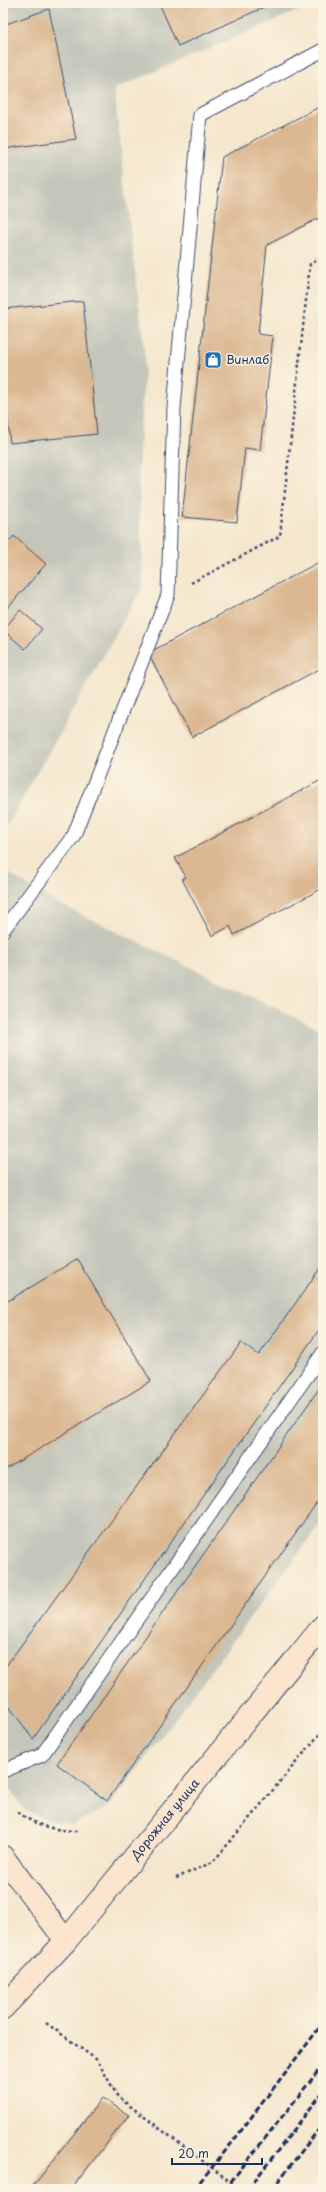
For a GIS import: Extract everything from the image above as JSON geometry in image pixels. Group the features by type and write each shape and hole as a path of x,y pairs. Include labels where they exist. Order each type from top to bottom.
{"main road":[{"name":"Дорожная улица","path":"3,2008 66,1941 323,1626"},
{"path":"3,1858 66,1941"}],"lane":[{"path":"3,930 74,835 168,596 174,408 200,115 323,50"},
{"path":"3,1772 42,1755 323,1353"}],"path":[{"path":"168,596 280,536 310,264 323,257"},
{"path":"176,1878 213,1862 323,1730"},
{"path":"18,1812 28,1820 44,1826 64,1831 78,1831"},
{"path":"46,2024 97,2060 118,2097 240,2189"}],"shaded area":[{"path":"3,3 316,3 114,89 145,358 138,468 143,586 3,833"},
{"path":"3,870 55,902 323,1031 323,1520 110,1806 72,1825 52,1821 25,1811 3,1779"}],"building":[{"path":"159,3 268,3 269,5 178,46"},
{"path":"49,9 76,139 3,149 3,25"},
{"path":"323,105 323,216 267,245 258,334 273,336 260,450 245,448 237,522 182,517 222,157"},
{"path":"83,301 97,434 10,443 3,374 3,309"},
{"path":"3,535 10,541 14,536 46,564 3,613"},
{"path":"323,560 323,667 192,737 148,653"},
{"path":"20,610 42,629 25,649 3,630"},
{"path":"323,779 323,888 234,935 230,926 212,936 182,879 186,877 175,858"},
{"path":"77,1259 151,1381 3,1471 3,1304"},
{"path":"323,1264 323,1324 33,1739 3,1698 3,1670 241,1343 259,1355"},
{"path":"323,1383 323,1494 107,1801 57,1764"},
{"path":"102,2098 129,2115 71,2189 31,2189"}],"railway":[{"path":"194,2189 231,2144 323,2023"},
{"path":"225,2189 323,2065"},
{"path":"248,2189 323,2092"},
{"path":"272,2189 323,2124"}],"place":[{"name":"Винлаб","path":"213,360"}]}
